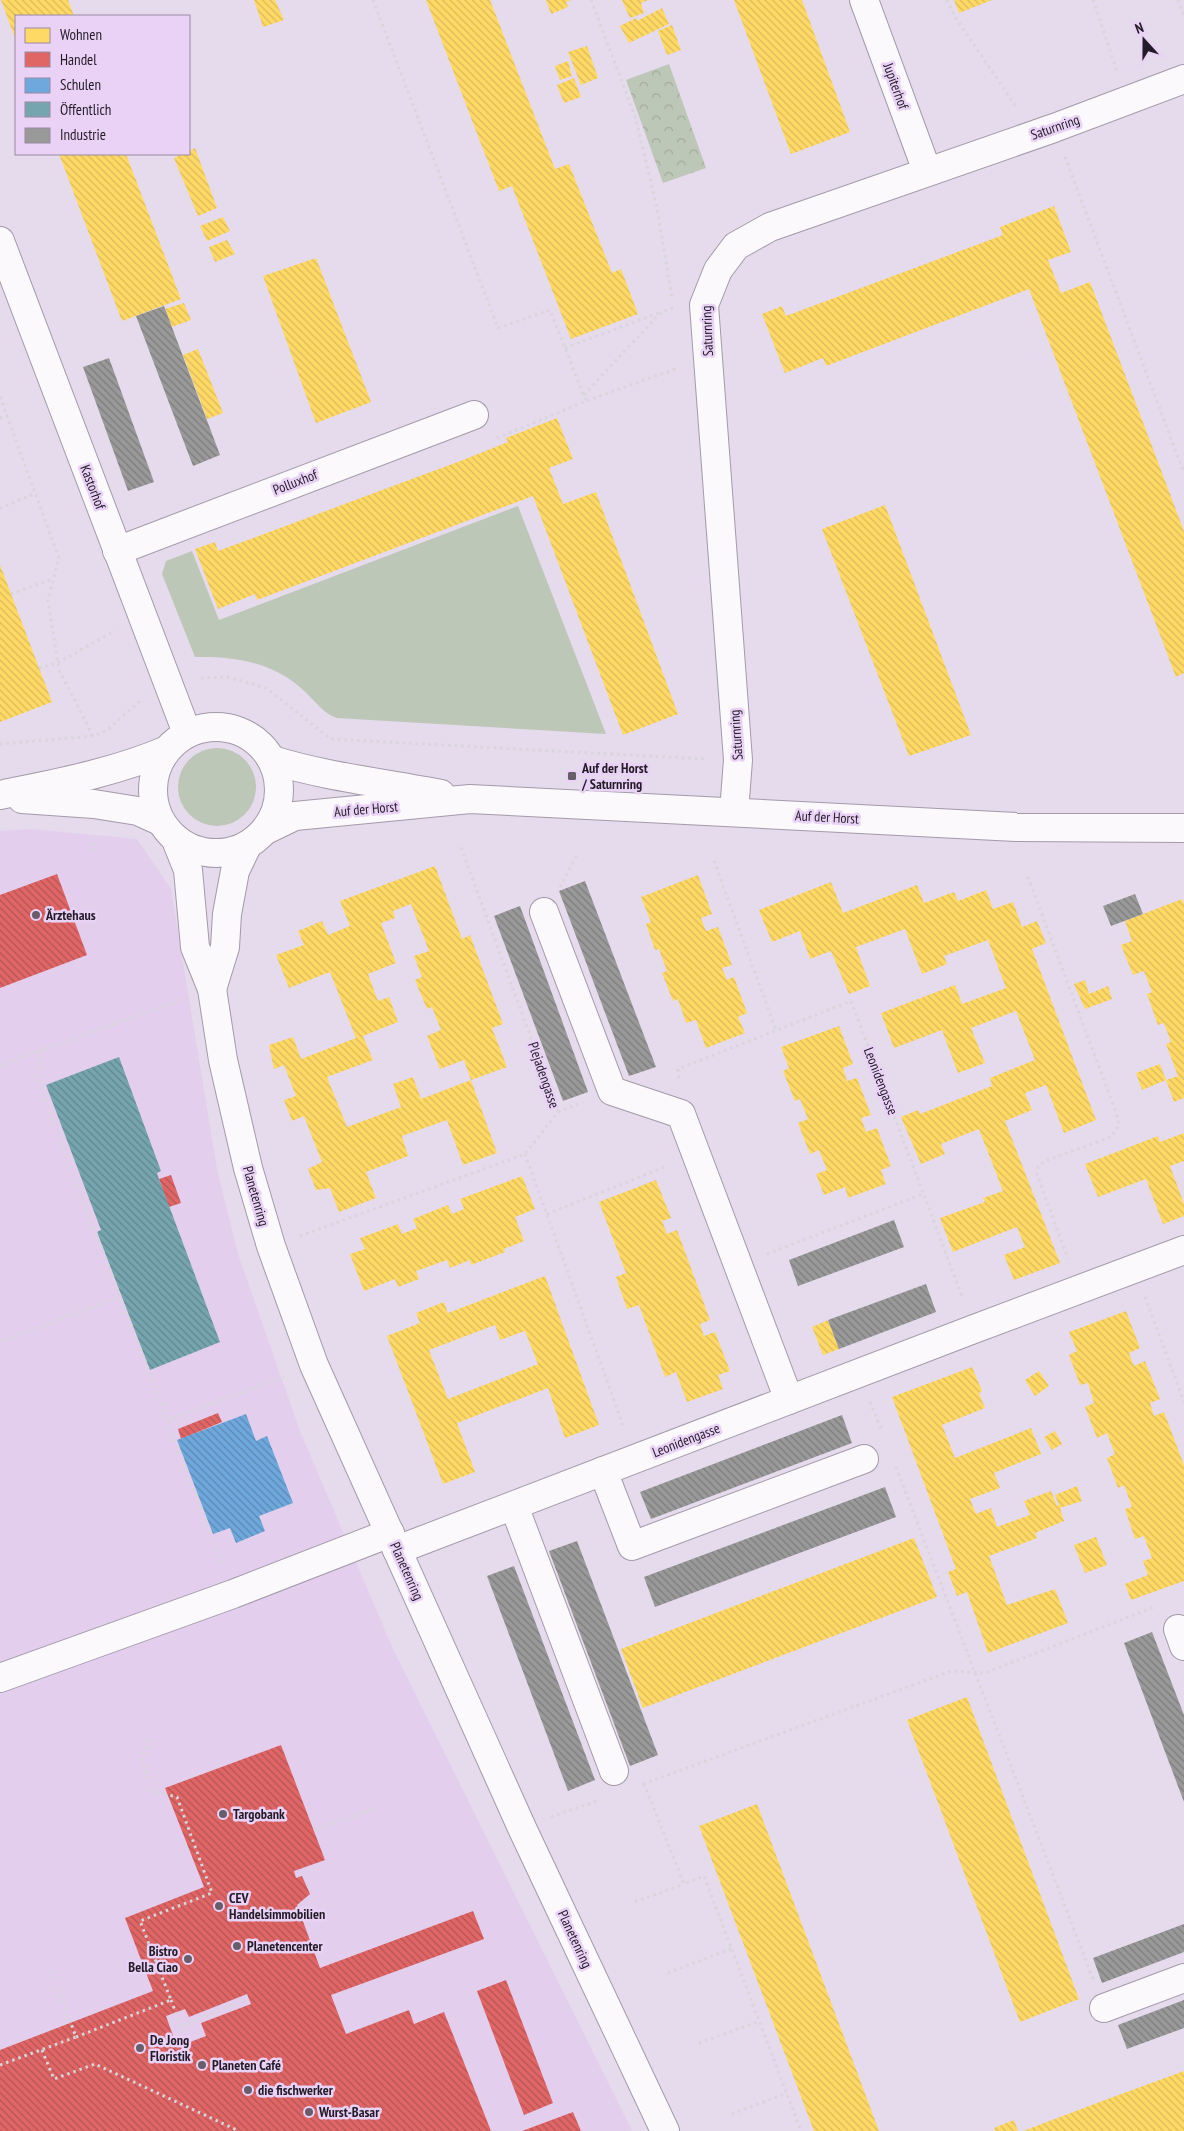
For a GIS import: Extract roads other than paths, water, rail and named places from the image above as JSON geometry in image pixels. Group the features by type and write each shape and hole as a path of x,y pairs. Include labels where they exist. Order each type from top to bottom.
{"street":[{"name":"Jupiterhof","path":"864,0 927,171"},
{"name":"Saturnring","path":"734,812 738,760 704,304 718,270 736,246 770,227 1043,132 1184,79"},
{"name":"Kastorhof","path":"0,241 144,618 177,741"},
{"name":"Polluxhof","path":"117,551 474,415"},
{"path":"210,727 234,729 257,741 272,760 280,783 278,808 256,838 223,853 198,852 138,810 0,796 94,775 136,763 177,741 210,727"},
{"path":"168,830 153,797 155,772 177,741"},
{"name":"Auf der Horst","path":"272,760 329,774 470,800"},
{"name":"Auf der Horst","path":"256,838 294,816 470,800 1016,827 1184,828"},
{"name":"Planetenring","path":"168,830 188,870 195,947 212,989 232,1107 248,1168 271,1246 314,1365 522,1828 665,2131"},
{"name":"Planetenring","path":"212,989 225,948 227,914 235,871 256,838"},
{"path":"544,912 612,1091 681,1114 789,1400"},
{"name":"Leonidengasse","path":"0,1678 233,1594 394,1542 514,1506 1184,1250"},
{"path":"604,1471 632,1546 864,1459"},
{"path":"514,1506 614,1771"},
{"path":"1104,2008 1184,1978"}],"place":[{"name":"Auf der Horst / Saturnring","path":"572,776"},
{"name":"Ärztehaus","path":"36,915"},
{"name":"Targobank","path":"223,1814"},
{"name":"CEV Handelsimmobilien","path":"219,1906"},
{"name":"Planetencenter","path":"237,1946"},
{"name":"Bistro Bella Ciao","path":"188,1959"},
{"name":"De Jong Floristik","path":"140,2048"},
{"name":"Planeten Café","path":"202,2065"},
{"name":"die fischwerker","path":"248,2090"},
{"name":"Wurst-Basar","path":"309,2112"}]}
